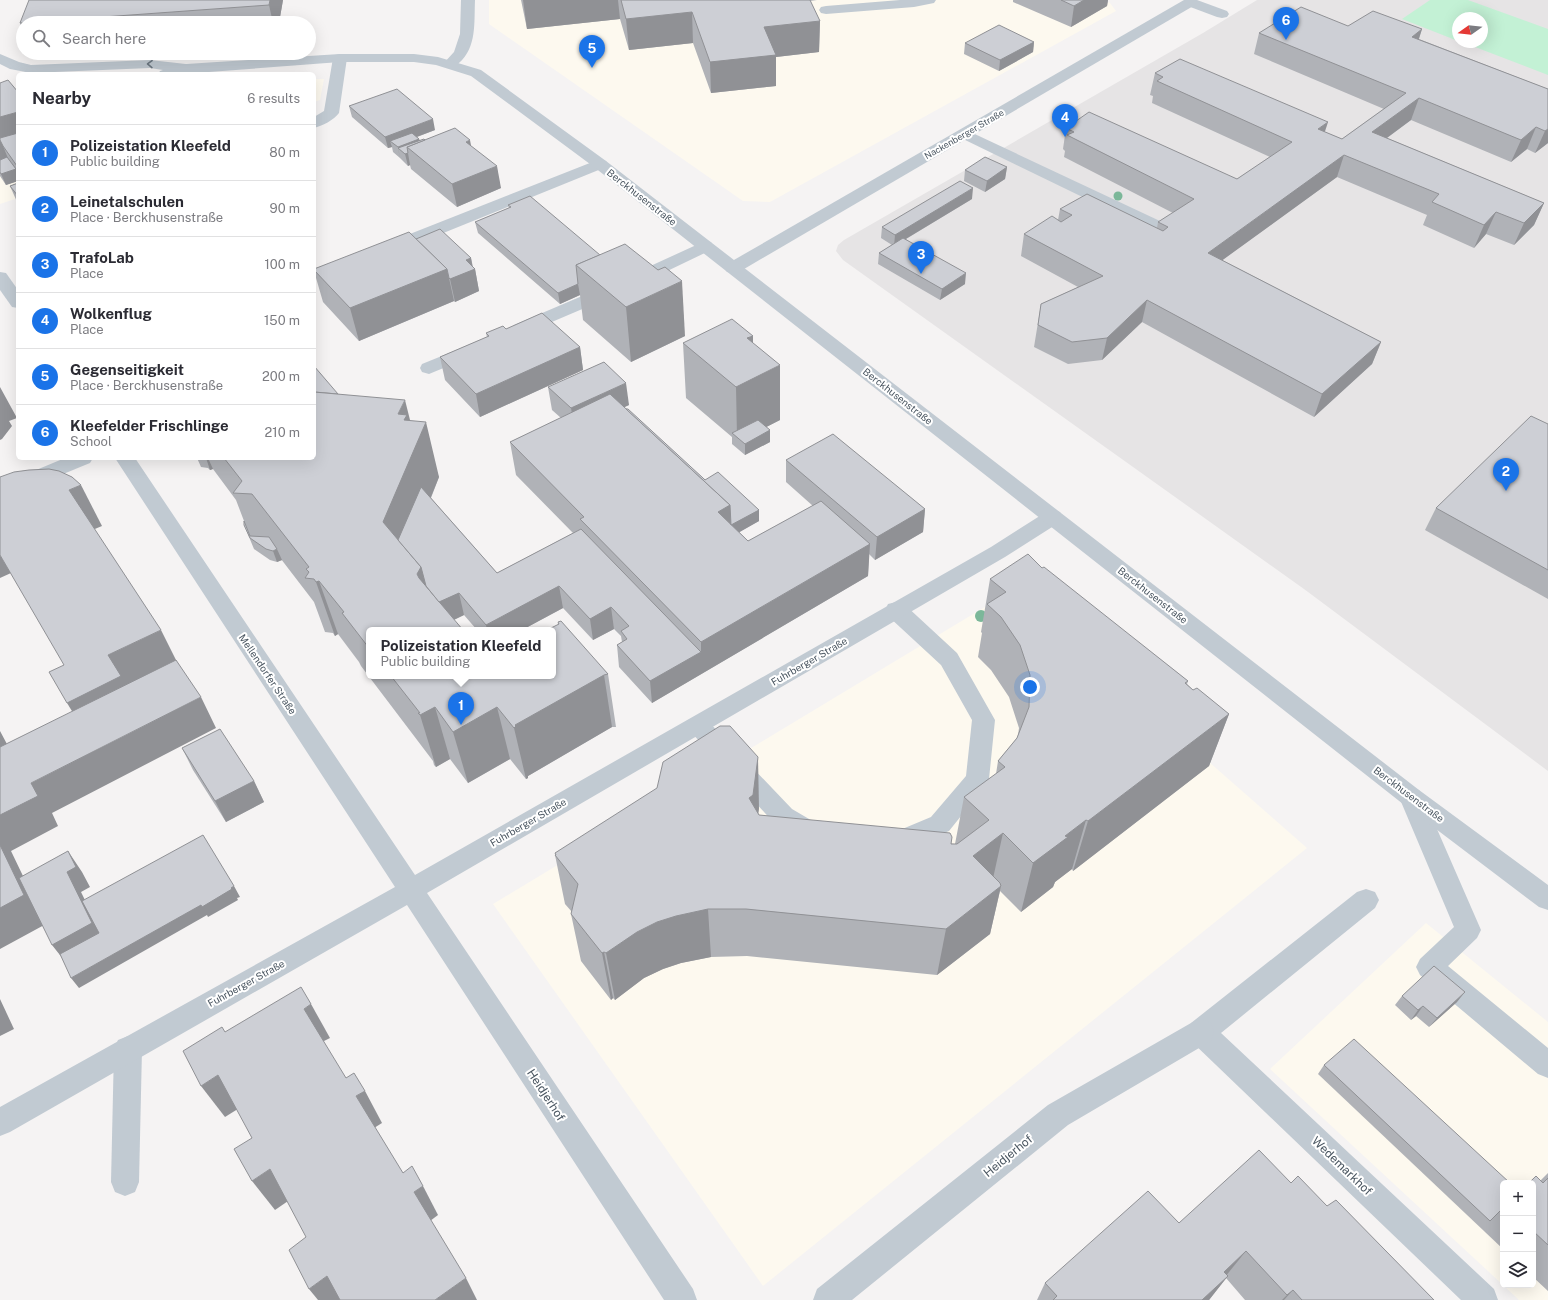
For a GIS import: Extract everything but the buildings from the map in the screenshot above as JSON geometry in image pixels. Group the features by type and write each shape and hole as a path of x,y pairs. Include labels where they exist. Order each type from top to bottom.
{"street":[{"path":"450,64 461,54 467,34 468,0"},
{"path":"826,10 914,3 929,0"},
{"path":"1188,1 1222,14"},
{"name":"Nackenberger Straße","path":"733,268 964,134 1188,1"},
{"name":"Berckhusenstraße","path":"0,58 16,66 31,69 150,64 188,68 310,60"},
{"path":"316,122 330,113 340,58"},
{"name":"Berckhusenstraße","path":"316,60 414,58 450,64 476,73 600,164 1412,797 1548,899"},
{"name":"Berckhusenstraße","path":"173,72 188,68"},
{"path":"964,134 1171,233"},
{"path":"373,255 600,164"},
{"path":"507,335 628,283 705,246"},
{"path":"0,278 16,301"},
{"path":"429,368 486,344"},
{"path":"0,493 78,460"},
{"name":"Mellendorfer Straße","path":"126,460 411,890"},
{"name":"Fuhrberger Straße","path":"0,1122 411,890 998,552 1053,517"},
{"path":"878,846 885,847 940,824 977,779 984,720 949,659 896,610"},
{"path":"698,725 782,816 827,842 834,842"},
{"path":"1412,797 1468,930 1429,967 1548,1065"},
{"name":"Heidjerhof","path":"411,890 682,1300"},
{"name":"Heidjerhof","path":"828,1300 1058,1115 1201,1032 1366,900"},
{"name":"Wedemarkhof","path":"1201,1032 1483,1300"},
{"path":"125,1182 128,1049"}],"shaded area":[{"path":"489,0 1104,0 1110,3 1116,11 770,202 743,201 489,24"},
{"path":"1257,0 1548,0 1548,771 1304,589 843,260 836,251 838,245 844,240 1203,33"},
{"path":"316,79 324,79 320,100 316,101"},
{"path":"16,108 16,199 0,204 0,111"},
{"path":"1013,590 1307,848 763,1286 493,904"},
{"path":"1426,923 1548,1022 1548,1300 1519,1300 1506,1288 1536,1288 1536,1180 1500,1180 1500,1282 1270,1069"}],"green space":[{"path":"1430,0 1468,0 1548,29 1548,75 1478,48 1488,48 1488,12 1452,12 1452,39 1402,19"}],"place":[{"name":"Kleefelder Frischlinge","path":"1286,40"},
{"name":"Gegenseitigkeit","path":"592,68"},
{"name":"Wolkenflug","path":"1065,137"},
{"name":"TrafoLab","path":"921,274"},
{"name":"Leinetalschulen","path":"1506,491"},
{"name":"Polizeistation Kleefeld","path":"461,725"}]}
